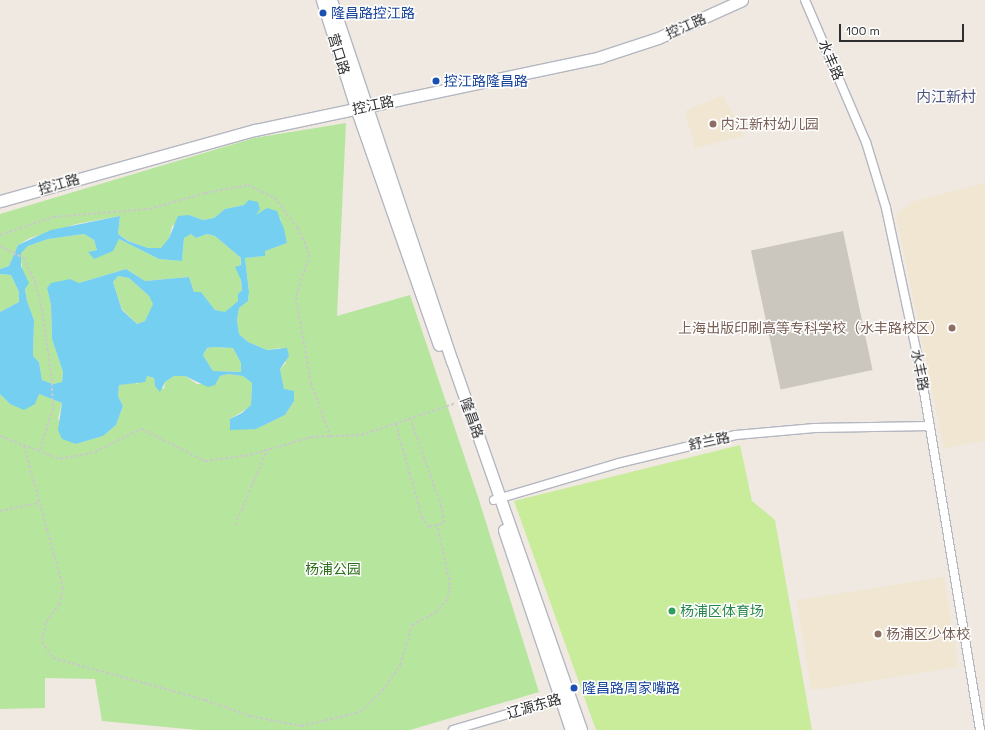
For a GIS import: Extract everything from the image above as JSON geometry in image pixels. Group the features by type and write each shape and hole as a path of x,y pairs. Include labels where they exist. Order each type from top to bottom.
{"main road":[{"name":"营口路","path":"322,0 360,107"},
{"name":"营口路","path":"331,0 360,107"},
{"name":"控江路","path":"0,201 173,151 255,130 360,107 564,66 631,48 742,0"},
{"name":"隆昌路","path":"360,107 459,401 498,498"},
{"name":"隆昌路","path":"360,107 498,498 565,697 581,730"},
{"name":"隆昌路","path":"565,697 571,730"}],"street":[{"name":"水丰路","path":"805,0 866,142 877,174 921,373 980,730"},
{"name":"舒兰路","path":"498,498 678,447 736,435 814,428 930,426"},
{"name":"辽源东路","path":"453,730 565,697"}],"path":[{"path":"0,235 53,217 149,209 205,193 248,185 275,198 298,228 310,255 296,297 311,384 331,436"},
{"path":"0,246 24,258 36,284 52,378 53,409 40,452"},
{"path":"0,436 60,460 95,452 141,429 205,460 250,455 311,437 361,435 459,401"},
{"path":"396,424 422,517 429,527 444,523 441,506 410,419"},
{"path":"24,446 36,483 38,503 64,587 60,604 46,623 42,642 53,658 205,700 250,716 302,726 360,712 382,691 400,666 412,625 435,613 447,599 450,585 437,525"},
{"path":"236,525 267,450"},
{"path":"0,511 38,503"}],"shaded area":[{"name":"内江新村幼儿园","path":"723,95 744,136 695,148 685,111"},
{"name":"上海出版印刷高等专科学校（水丰路校区）","path":"985,183 985,441 944,448 896,214 912,202"},
{"name":"杨浦区少体校","path":"944,577 958,667 811,690 797,600"}],"green space":[{"name":"杨浦公园","path":"346,123 337,316 410,295 479,500 539,692 410,730 197,730 102,721 95,679 45,678 45,708 0,709 0,394 10,404 39,394 62,403 58,419 76,444 103,436 116,425 123,406 118,396 119,385 134,382 137,384 147,376 154,378 155,386 164,389 165,382 174,376 185,376 197,384 215,384 220,376 228,374 243,376 252,383 251,406 230,419 256,429 285,415 294,401 294,391 284,390 280,369 286,363 280,348 267,350 248,342 239,334 237,320 239,308 248,301 249,292 245,258 264,256 264,251 287,243 280,217 255,216 244,205 225,209 214,218 203,220 189,215 172,226 169,238 162,248 148,248 129,241 118,234 120,216 76,224 30,238 18,245 9,266 0,269 0,214 254,138"},
{"path":"84,234 94,240 97,250 89,252 94,259 119,239 159,259 182,261 184,238 191,234 196,238 207,234 215,236 241,258 240,273 242,290 239,294 238,301 225,313 215,310 201,292 194,292 189,277 145,281 126,269 79,283 47,288 51,305 52,339 63,372 62,382 53,384 42,380 39,362 33,356 34,320 27,301 20,253 28,246 48,239"},
{"path":"0,274 11,275 19,292 19,302 0,312"},
{"path":"118,276 129,278 149,296 154,304 145,321 137,324 122,309 113,282"},
{"path":"207,348 233,348 241,363 241,372 213,371 203,355"},
{"name":"杨浦区体育场","path":"740,445 752,501 775,520 812,730 596,730 514,501"}],"water":[{"path":"249,200 258,202 260,209 256,215 267,208 277,211 284,229 287,243 265,251 265,256 245,258 249,292 248,301 239,308 237,320 239,334 248,342 267,350 287,348 289,356 280,369 284,389 294,391 294,401 285,415 256,429 230,430 230,419 242,413 251,405 252,383 243,376 228,374 220,376 215,385 208,387 185,376 174,376 165,382 160,392 155,386 154,378 147,376 145,382 119,385 118,396 123,406 116,425 103,436 76,444 62,439 58,430 62,403 39,394 35,404 24,410 10,404 0,394 0,312 19,302 19,292 11,275 0,274 0,269 9,266 18,245 51,230 120,216 118,234 128,241 148,248 161,248 169,238 178,216 189,215 203,220 214,218 225,209 244,205","holes":["84,234 94,240 97,250 88,252 94,259 113,251 119,239 159,259 182,261 184,238 191,234 196,238 207,234 215,236 241,258 241,265 235,267 241,280 242,290 238,294 238,301 225,312 215,310 201,292 194,292 189,277 145,281 126,269 79,283 70,279 51,283 47,288 51,305 52,339 63,372 62,382 53,384 42,380 39,362 33,356 34,320 27,301 25,289 29,283 21,266 21,253 28,246 48,239","118,276 129,278 149,296 153,304 145,321 137,324 122,310 113,282","207,348 233,348 241,363 241,372 213,371 203,355"]}],"building":[{"path":"843,231 873,370 781,389 751,251"}],"place":[{"name":"隆昌路控江路","path":"323,13"},
{"name":"控江路隆昌路","path":"436,81"},
{"name":"内江新村幼儿园","path":"713,124"},
{"name":"上海出版印刷高等专科学校（水丰路校区）","path":"952,328"},
{"name":"杨浦区体育场","path":"672,611"},
{"name":"杨浦区少体校","path":"878,634"},
{"name":"隆昌路周家嘴路","path":"574,688"}],"district":[{"name":"内江新村","path":"946,97"}]}
